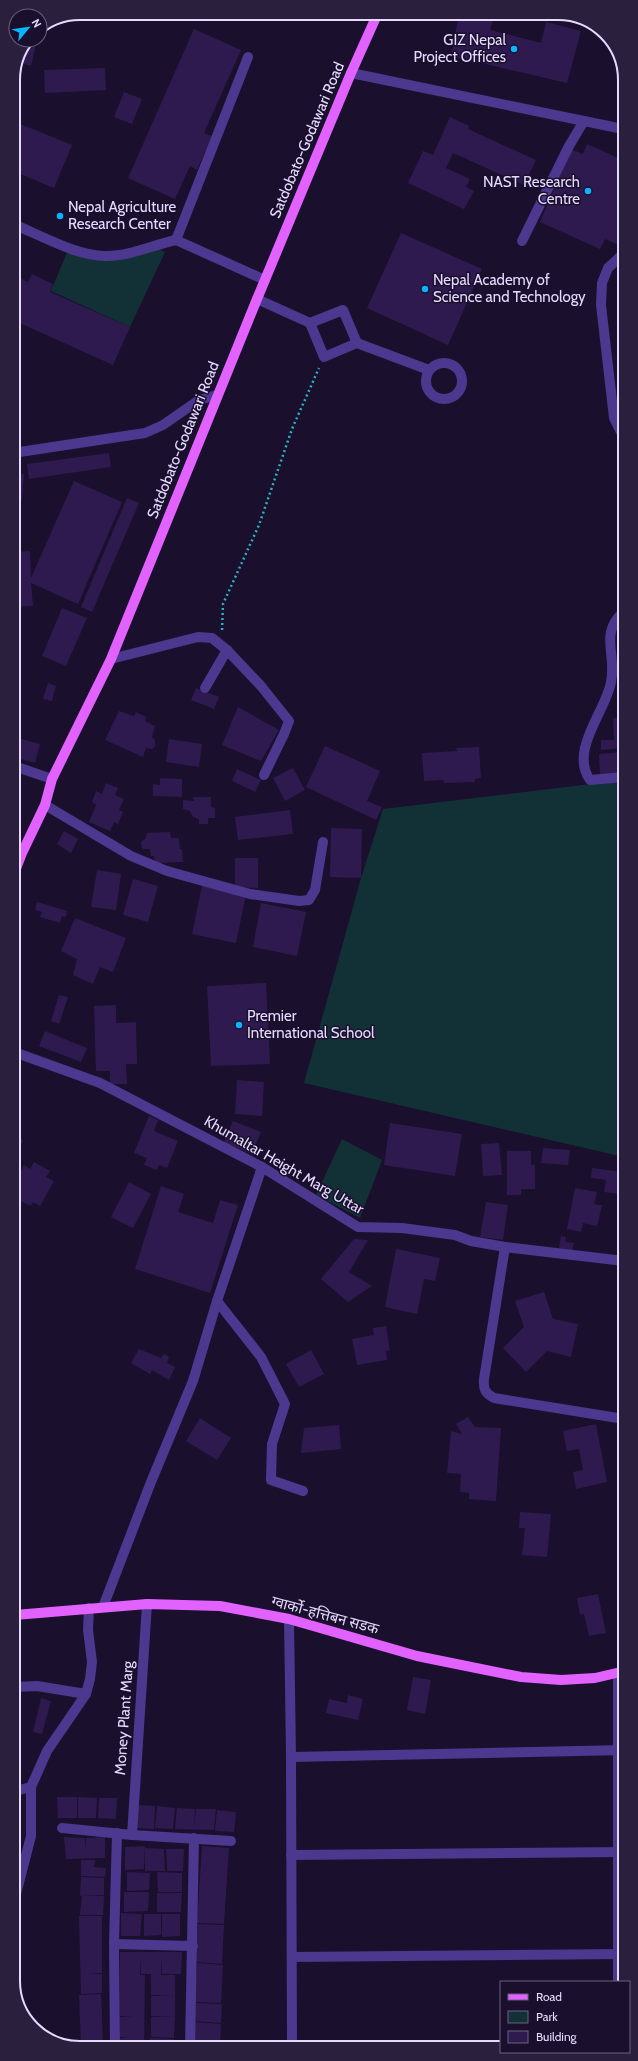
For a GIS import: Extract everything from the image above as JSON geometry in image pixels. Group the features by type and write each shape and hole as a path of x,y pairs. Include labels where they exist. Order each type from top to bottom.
{"main road":[{"name":"Satdobato-Godawari Road","path":"20,858 44,805 52,779 111,659 217,395 351,73 375,20"},
{"name":"ग्वार्को-हत्तिबन सडक","path":"20,1614 147,1604 220,1606 289,1619 417,1656 521,1677 561,1680 595,1678 618,1673"}],"street":[{"path":"176,240 248,57"},
{"path":"351,73 618,128"},
{"path":"522,241 569,146 584,121"},
{"path":"20,227 85,254 106,256 130,253 176,240 265,280"},
{"path":"618,259 608,268 602,283 600,305 614,418 618,426"},
{"path":"257,299 310,323 324,357 357,343 429,370"},
{"path":"310,323 343,310 357,343"},
{"path":"20,452 145,433 163,425 199,400 217,395"},
{"path":"618,618 612,625 610,635 613,668 612,681 606,699 592,726 583,758 586,774 590,780 618,778"},
{"path":"111,659 198,638 212,638 225,649 261,686 289,721 264,775"},
{"path":"205,688 225,649"},
{"path":"20,768 52,779"},
{"path":"44,805 131,856 167,870 250,894 309,900 315,890 323,842"},
{"name":"Khumaltar Height Marg Uttar","path":"20,1054 100,1083 262,1167 358,1227 402,1228 455,1235 471,1241 505,1247 618,1260"},
{"path":"103,1607 151,1482 194,1380 217,1301 262,1167"},
{"path":"505,1247 483,1387 487,1394 494,1398 618,1418"},
{"path":"217,1301 261,1357 285,1404 272,1444 271,1480 303,1492"},
{"name":"Money Plant Marg","path":"132,1835 147,1604"},
{"path":"20,1879 31,1836 31,1787 47,1751 86,1694 92,1662 88,1630 89,1608"},
{"path":"289,1619 292,1757 292,2041"},
{"path":"20,1687 37,1686 86,1694"},
{"path":"292,1757 618,1750"},
{"path":"20,1790 31,1787"},
{"path":"62,1828 132,1835 231,1841"},
{"path":"115,2041 114,1944 117,1833"},
{"path":"190,2041 194,1838"},
{"path":"291,1855 618,1852"},
{"path":"114,1944 193,1946"},
{"path":"292,1957 618,1954"}],"path":[{"path":"225,649 222,616 223,604 259,525 292,429 324,357"}],"green space":[{"path":"152,247 165,252 130,327 51,291 68,250 84,255"},
{"path":"618,781 618,1156 304,1083 361,878 383,809"},
{"path":"342,1139 382,1160 360,1218 316,1195"}],"building":[{"name":"GIZ Nepal Project Offices","path":"458,20 493,20 490,30 541,43 546,22 581,31 567,83 451,56"},
{"path":"194,29 241,50 204,133 212,136 197,170 190,166 175,199 128,178"},
{"path":"30,48 35,48 31,66 23,64"},
{"path":"105,68 106,90 45,93 44,70"},
{"path":"124,92 142,99 132,124 114,117"},
{"path":"450,117 469,126 468,129 536,160 524,185 453,153 446,168 470,179 466,187 474,191 464,209 408,183 423,151 433,155"},
{"path":"20,124 72,145 54,188 20,174"},
{"name":"NAST Research Centre","path":"587,144 618,158 618,245 605,239 600,249 540,222 571,149 583,154"},
{"name":"Nepal Academy of Science and Technology","path":"401,233 482,269 448,345 367,308"},
{"path":"32,274 53,284 50,292 130,327 113,365 20,323 20,278 28,282"},
{"path":"109,453 111,467 29,479 27,464"},
{"path":"20,474 24,474 22,500 20,500"},
{"path":"74,481 122,502 78,604 31,583 33,606 20,607 20,552 30,551 31,578"},
{"path":"127,498 139,503 92,612 81,607"},
{"path":"62,608 87,618 66,666 42,656"},
{"path":"48,683 56,686 52,701 43,699"},
{"path":"196,688 219,697 214,709 191,700"},
{"path":"238,707 279,730 261,761 222,745"},
{"path":"119,711 134,716 136,712 146,717 145,721 155,726 152,737 155,740 155,746 152,749 146,748 143,757 105,740"},
{"path":"613,718 618,718 618,749 601,750 601,740 614,740"},
{"path":"20,739 40,744 35,763 20,759"},
{"path":"169,739 202,744 199,767 166,762"},
{"path":"325,746 380,771 367,801 382,807 376,820 306,787"},
{"path":"479,747 481,778 475,779 475,782 444,783 443,780 424,781 422,753 457,751 456,748"},
{"path":"618,752 618,774 600,775 599,754"},
{"path":"293,768 305,790 285,801 273,778"},
{"path":"237,769 261,780 255,792 232,781"},
{"path":"160,778 182,779 182,797 153,796 153,784 160,785"},
{"path":"106,783 118,788 115,795 124,799 119,810 123,812 118,824 114,822 110,831 89,822 96,805 92,802 96,791 102,794"},
{"path":"193,797 211,797 211,807 215,808 215,818 208,818 208,824 199,824 199,819 193,817 190,811 183,809 183,800 194,801"},
{"path":"290,810 293,834 238,840 235,817"},
{"path":"331,828 362,829 361,878 330,877"},
{"path":"64,831 78,839 71,853 57,844"},
{"path":"170,832 171,838 179,838 183,862 155,863 154,856 151,856 150,849 142,849 141,842 146,838 147,833"},
{"path":"235,858 258,858 258,888 235,887"},
{"path":"97,870 121,874 116,910 91,907"},
{"path":"133,879 158,886 148,922 123,915"},
{"path":"202,886 246,895 236,943 192,934"},
{"path":"37,902 67,911 66,917 62,916 60,923 40,917 42,912 35,910"},
{"path":"261,903 306,912 297,956 253,947"},
{"path":"75,918 126,938 113,972 100,967 93,984 73,975 77,959 61,951"},
{"name":"Premier International School","path":"266,983 270,1064 211,1066 207,986"},
{"path":"59,995 68,997 59,1024 51,1021"},
{"path":"116,1005 116,1023 136,1022 137,1064 126,1064 127,1084 110,1084 110,1071 96,1071 94,1006"},
{"path":"45,1031 87,1048 81,1062 39,1046"},
{"path":"237,1080 264,1082 262,1116 235,1114"},
{"path":"149,1116 158,1120 154,1131 178,1141 167,1168 159,1165 157,1170 144,1165 147,1158 134,1153"},
{"path":"233,1121 261,1132 252,1154 224,1143"},
{"path":"390,1123 462,1134 455,1176 384,1165"},
{"path":"20,1139 23,1140 20,1147"},
{"path":"499,1143 502,1175 483,1176 481,1144"},
{"path":"543,1148 570,1150 568,1165 541,1163"},
{"path":"507,1151 531,1151 531,1165 535,1165 535,1189 521,1189 521,1195 507,1195"},
{"path":"34,1162 50,1171 46,1177 54,1181 40,1206 33,1202 31,1206 20,1201 20,1172 24,1165 30,1169"},
{"path":"592,1168 618,1171 618,1194 604,1192 606,1180 591,1178"},
{"path":"129,1182 151,1194 133,1228 111,1217"},
{"path":"161,1186 184,1194 178,1212 213,1223 220,1200 238,1205 210,1293 135,1269"},
{"path":"575,1188 597,1192 594,1204 602,1205 597,1226 583,1223 581,1232 567,1229"},
{"path":"486,1202 508,1205 503,1240 480,1237"},
{"path":"561,1236 566,1237 565,1242 574,1243 572,1251 559,1248"},
{"path":"354,1239 368,1240 349,1272 372,1286 348,1302 321,1279"},
{"path":"396,1249 440,1258 435,1281 424,1279 417,1314 385,1307"},
{"path":"544,1292 553,1319 578,1324 571,1357 547,1351 526,1372 503,1348 524,1327 515,1301"},
{"path":"386,1326 390,1350 386,1351 387,1360 357,1365 352,1339 374,1335 373,1328"},
{"path":"139,1349 161,1358 164,1354 169,1357 167,1363 175,1367 169,1380 152,1370 150,1374 131,1363"},
{"path":"311,1350 324,1374 299,1387 286,1364"},
{"path":"468,1417 475,1427 501,1428 496,1501 469,1499 469,1493 460,1492 461,1474 447,1473 451,1431 462,1434 456,1424"},
{"path":"200,1418 231,1438 217,1460 186,1441"},
{"path":"596,1424 607,1482 576,1489 573,1472 583,1470 579,1449 567,1451 563,1431"},
{"path":"339,1425 341,1449 301,1453 304,1428"},
{"path":"520,1512 551,1514 547,1557 522,1555 525,1528 519,1528"},
{"path":"598,1594 606,1633 589,1636 584,1614 580,1615 577,1598"},
{"path":"413,1677 431,1680 425,1714 407,1710"},
{"path":"348,1695 363,1699 358,1720 326,1713 329,1699 347,1703"},
{"path":"41,1698 51,1701 42,1734 33,1732"},
{"path":"57,1797 77,1797 77,1818 58,1818"},
{"path":"78,1797 97,1798 96,1818 78,1818"},
{"path":"99,1798 117,1798 116,1819 98,1818"},
{"path":"136,1805 155,1806 154,1829 134,1828"},
{"path":"157,1806 175,1808 173,1829 155,1828"},
{"path":"177,1808 195,1809 194,1827 196,1809 216,1809 214,1830 175,1829"},
{"path":"217,1810 236,1812 234,1832 215,1831"},
{"path":"64,1837 85,1838 85,1851 86,1838 105,1837 105,1858 66,1859"},
{"path":"145,1846 144,1869 125,1870 125,1847"},
{"path":"202,1846 229,1848 224,1924 197,1923"},
{"path":"145,1848 164,1849 165,1871 145,1871"},
{"path":"166,1849 184,1849 183,1871 167,1871"},
{"path":"81,1860 95,1860 94,1867 106,1868 105,1877 81,1876"},
{"path":"127,1872 150,1873 149,1890 127,1891"},
{"path":"157,1872 182,1873 182,1892 158,1892"},
{"path":"81,1877 104,1878 104,1895 80,1896"},
{"path":"124,1892 149,1892 148,1911 124,1912"},
{"path":"157,1893 182,1893 181,1912 157,1912"},
{"path":"82,1896 104,1896 103,1915 80,1915"},
{"path":"121,1913 142,1914 140,1936 121,1936"},
{"path":"144,1914 161,1914 161,1935 144,1936"},
{"path":"162,1914 180,1914 180,1936 162,1937"},
{"path":"79,1916 102,1916 102,1973 86,1974 102,1974 102,1993 81,1994"},
{"path":"198,1924 224,1925 222,1964 196,1962"},
{"path":"120,1952 182,1952 181,1974 162,1974 161,1957 161,1975 175,1975 175,1996 151,1995 151,1974 141,1974 140,1957 140,1975 145,1975 144,2041 120,2041 120,2038 129,2038 120,2037 120,2017 133,2017 120,2016"},
{"path":"197,1963 223,1965 221,2003 195,2002"},
{"path":"101,1994 103,2041 81,2041 79,1995"},
{"path":"151,1996 175,1996 175,2017 151,2016"},
{"path":"196,2003 222,2004 221,2023 194,2021"},
{"path":"151,2017 175,2017 174,2038 151,2037"},
{"path":"195,2022 221,2024 220,2041 193,2041"},
{"path":"150,2038 174,2039 174,2041 150,2041"}],"place":[{"name":"GIZ Nepal Project Offices","path":"514,49"},
{"name":"NAST Research Centre","path":"588,191"},
{"name":"Nepal Agriculture Research Center","path":"60,216"},
{"name":"Nepal Academy of Science and Technology","path":"425,289"},
{"name":"Premier International School","path":"239,1025"}]}
